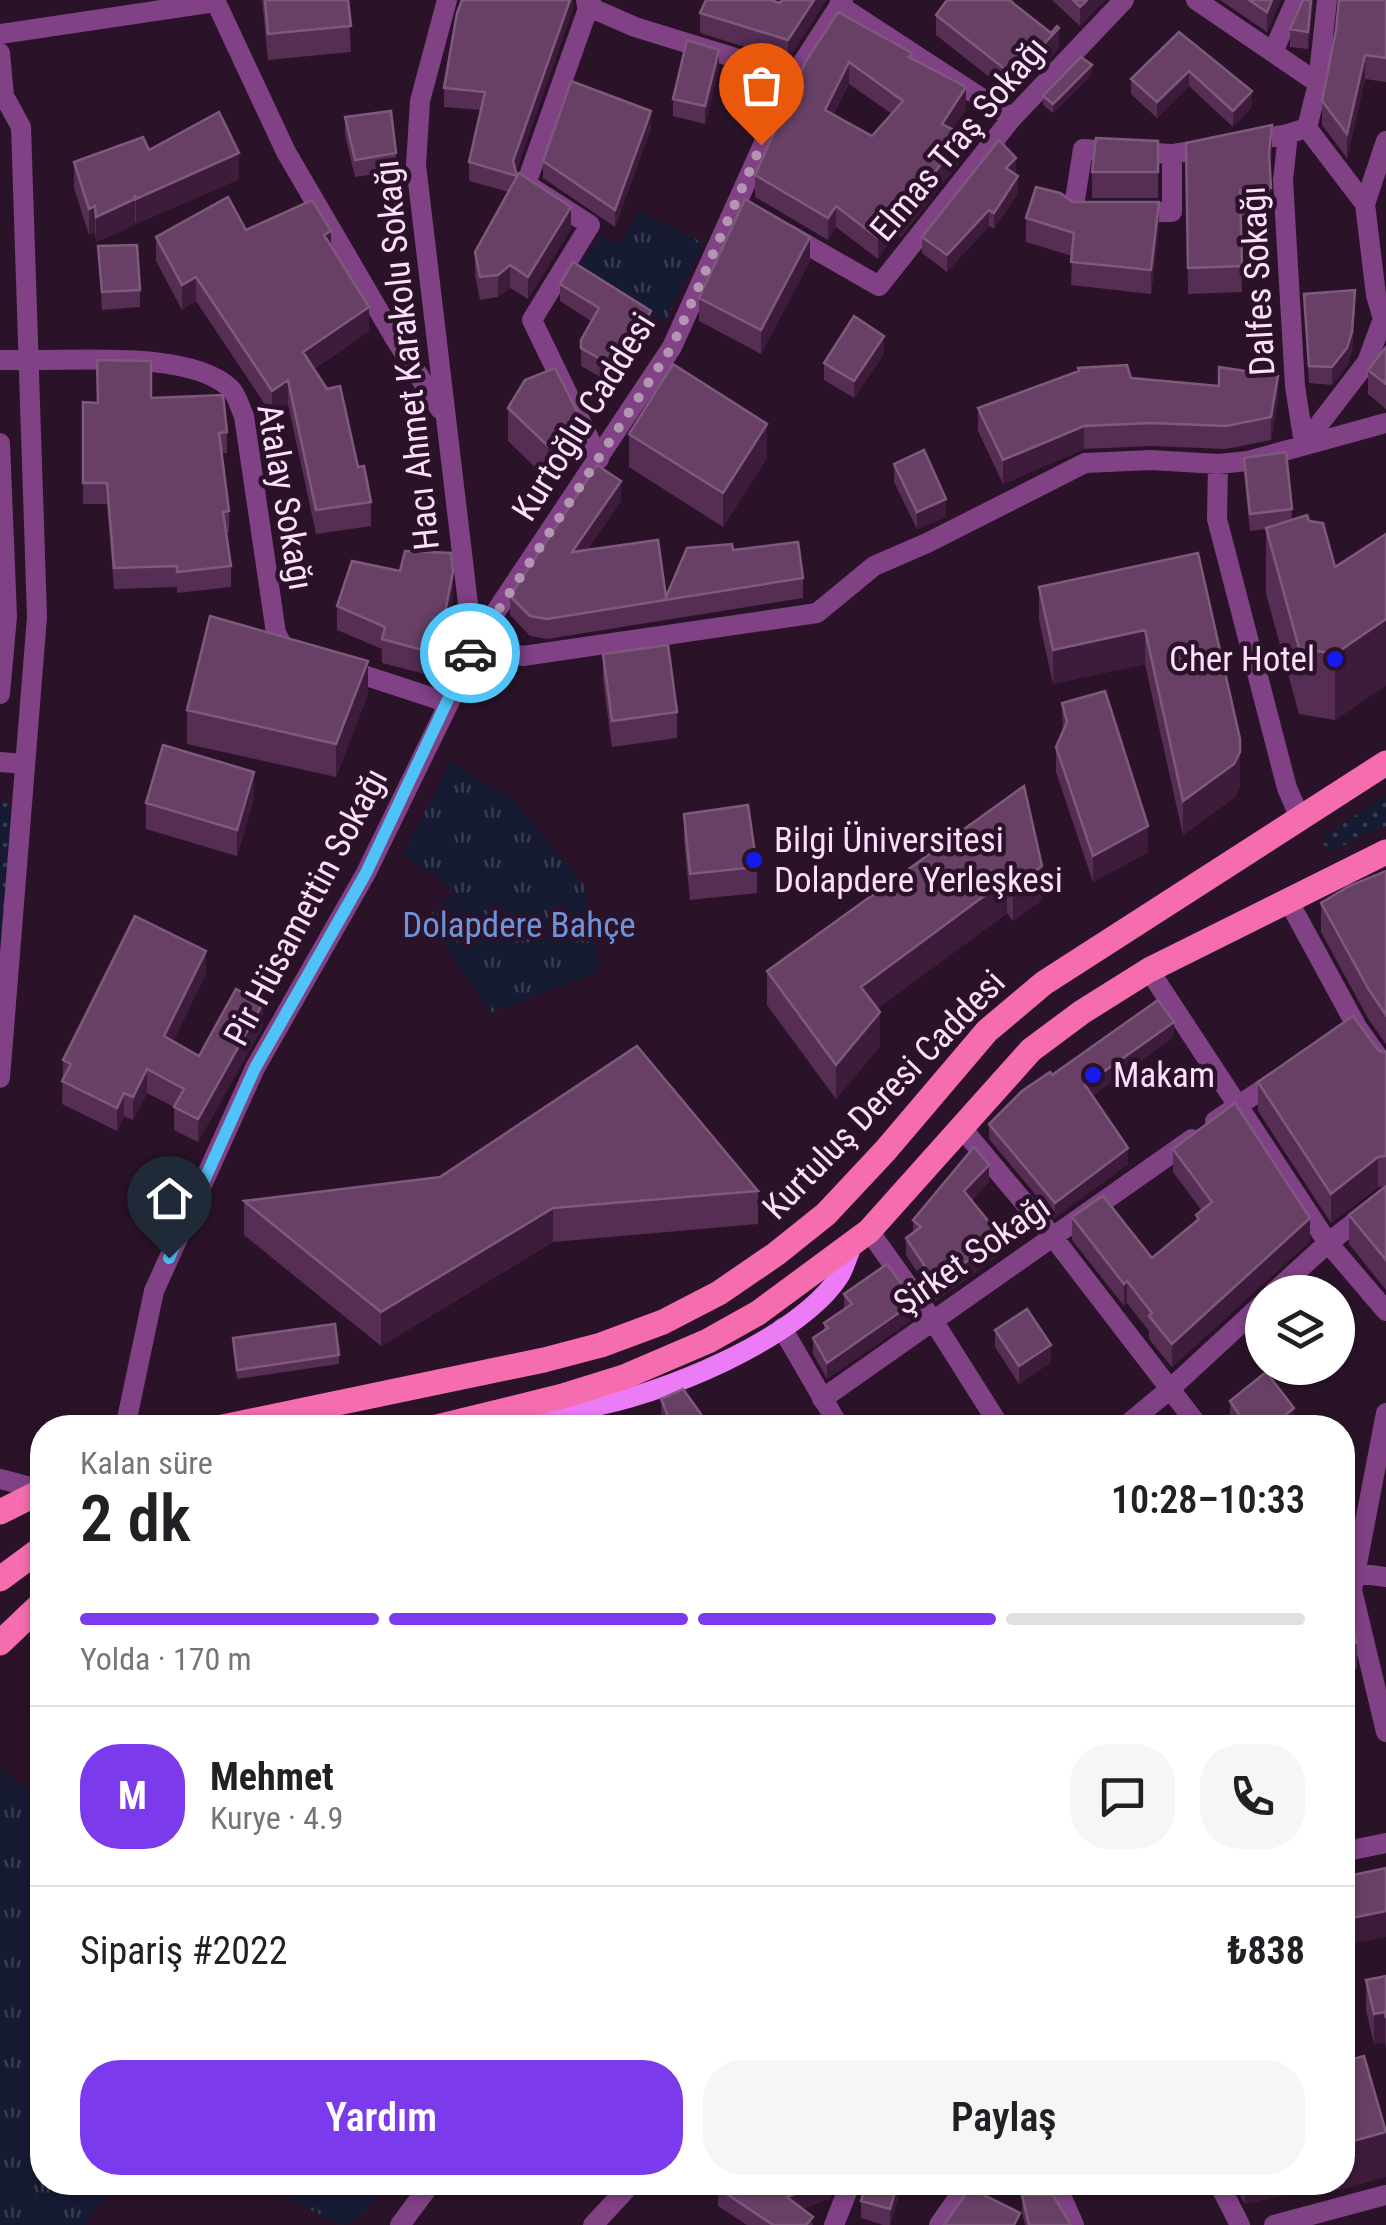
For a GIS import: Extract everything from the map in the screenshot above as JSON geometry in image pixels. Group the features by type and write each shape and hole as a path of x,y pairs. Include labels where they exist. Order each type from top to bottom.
{"main road":[{"name":"Kurtuluş Deresi Caddesi","path":"279,1415 563,1355 663,1322 719,1293 826,1214 987,1032 1044,982 1386,763"},
{"path":"502,1411 582,1408 660,1389 725,1361 782,1328 822,1296 861,1239 1031,1050 1149,970 1386,852"},
{"path":"486,1415 624,1376 708,1340 758,1313 861,1239"},
{"path":"0,1512 30,1496"},
{"path":"0,1579 30,1555"},
{"path":"0,1643 30,1614"}],"street":[{"name":"Hacı Ahmet Karakolu Sokağı","path":"447,0 420,101 416,166 473,646"},
{"name":"Elmas Traş Sokağı","path":"750,210 879,286 1012,118 1124,0"},
{"path":"1196,0 1318,83"},
{"path":"1273,52 1296,0"},
{"name":"Dalfes Sokağı","path":"1304,444 1294,386 1284,180 1318,83 1327,0"},
{"path":"0,34 215,1 286,152 394,337 444,414"},
{"path":"599,458 532,320 590,225 526,184 588,2 634,27 794,76"},
{"path":"841,3 1012,118"},
{"name":"Kurtoğlu Caddesi","path":"473,646 672,347 750,210 794,76 841,3"},
{"path":"0,54 2,100 21,127 37,617 0,1065"},
{"path":"1172,154 1172,212 1074,212 1083,149 1172,154 1298,131 1365,204"},
{"path":"1304,444 1367,362 1383,319 1376,295 1365,204 1386,141"},
{"path":"0,360 29,360"},
{"name":"Atalay Sokağı","path":"29,360 148,362 190,367 232,389 244,416 276,634 285,650 449,704"},
{"path":"473,646 523,656 817,612 874,566 1085,463 1248,461 1386,423"},
{"path":"0,443 7,616 0,694"},
{"path":"1218,464 1217,520 1287,788 1300,818"},
{"name":"Pir Hüsamettin Sokağı","path":"128,1415 154,1292 162,1273 255,1068 366,873 449,704 473,646"},
{"path":"0,762 25,764"},
{"path":"1289,902 1349,1032 1386,1068"},
{"path":"1149,970 1328,1243 1386,1311"},
{"name":"Şirket Sokağı","path":"822,1399 1238,1104 1298,1066"},
{"path":"960,1126 1053,1237 1190,1415"},
{"path":"1293,1275 1386,1198"},
{"path":"861,1239 934,1322 993,1415"},
{"path":"1139,1415 1245,1320"},
{"path":"782,1328 832,1415"},
{"path":"1355,1577 1386,1413"},
{"path":"0,1478 30,1487"},
{"path":"1356,1573 1386,1577"},
{"path":"1355,1602 1385,1722"},
{"path":"1355,1849 1386,1843"},
{"path":"400,2225 422,2195"},
{"path":"593,2225 621,2195"},
{"path":"834,2225 845,2195"},
{"path":"939,2225 959,2195"},
{"path":"1060,2195 1074,2225"},
{"path":"1225,2195 1240,2225"},
{"path":"1274,2225 1386,2195"}],"green space":[{"path":"639,211 704,243 665,322 575,272 600,236 620,244"},
{"name":"Dolapdere Bahçe","path":"451,761 513,800 585,886 601,971 490,1013 426,919 455,890 403,854"},
{"path":"1386,795 1386,826 1331,851 1323,844 1323,837"},
{"path":"6,802 12,808 0,958 0,804"},
{"path":"0,1769 30,1790 30,2195 107,2195 84,2225 0,2225"},
{"path":"281,2195 377,2195 361,2214 341,2225"}],"building":[{"path":"265,0 348,0 351,26 268,34"},
{"path":"462,0 570,0 513,161 517,176 469,162 485,92 444,88"},
{"path":"706,0 814,0 788,40 700,13"},
{"path":"947,0 1009,0 1051,33 1059,28 1011,74 936,15"},
{"path":"1249,0 1272,0 1267,12"},
{"path":"1303,0 1311,0 1308,32 1290,29"},
{"path":"1339,0 1386,0 1386,58 1365,55 1347,134 1322,101"},
{"path":"838,12 966,87 942,124 964,135 901,215 895,211 878,238 836,206 828,218 755,175 806,61","holes":["849,62 903,101 872,136 825,110"]},
{"path":"1179,32 1252,91 1233,111 1189,71 1157,102 1131,79"},
{"path":"687,40 719,50 705,106 673,99"},
{"path":"1081,57 1092,65 1053,104 1043,96"},
{"path":"571,81 651,111 615,210 543,161"},
{"path":"391,111 396,153 355,160 345,117"},
{"path":"219,112 239,153 136,199 135,195 135,199 96,217 95,206 89,209 74,162 143,137 149,150"},
{"path":"1272,125 1271,188 1240,190 1242,266 1188,268 1186,143"},
{"path":"1096,138 1158,141 1158,172 1092,172"},
{"path":"999,140 1016,158 1006,168 1018,176 994,213 989,210 947,255 922,237"},
{"path":"519,173 571,207 528,277 510,265 498,275 480,277 475,252"},
{"path":"1036,187 1060,193 1073,202 1159,202 1151,270 1071,262 1074,233 1026,218"},
{"path":"228,197 246,230 312,200 331,231 324,235 369,307 303,352 327,389 340,386 358,467 364,466 371,502 316,510 288,380 272,391 196,277 182,285 156,237"},
{"path":"745,199 810,237 761,330 699,298"},
{"path":"137,245 140,290 102,292 98,246"},
{"path":"573,262 651,311 616,368 581,348 581,340 599,308 560,284"},
{"path":"1355,290 1347,348 1332,367 1309,366 1304,294"},
{"path":"854,316 884,336 854,381 824,363"},
{"path":"1386,347 1386,384 1368,370"},
{"path":"97,360 151,361 151,398 223,395 227,432 219,433 229,511 223,512 231,566 177,572 177,566 114,568 107,483 83,483 83,402 98,403"},
{"path":"673,364 767,424 723,493 629,434"},
{"path":"1127,365 1131,378 1219,386 1219,367 1278,376 1271,417 1226,426 1084,426 1003,460 978,408 1079,371 1078,368"},
{"path":"555,368 581,419 548,446 508,408 525,380"},
{"path":"924,450 946,499 917,512 894,464"},
{"path":"1286,452 1292,509 1250,514 1244,458"},
{"path":"597,465 621,481 572,552 658,540 666,597 687,548 732,544 733,550 798,542 803,578 547,619 530,616 510,596"},
{"path":"1307,515 1309,521 1323,523 1335,567 1386,534 1386,619 1335,654 1299,648 1266,528"},
{"path":"405,551 451,553 453,572 437,654 382,639 385,627 337,606 352,561 400,571"},
{"path":"1198,553 1240,752 1234,764 1183,801 1145,630 1053,650 1039,587"},
{"path":"210,616 368,661 336,744 187,710"},
{"path":"668,645 677,712 612,721 603,654"},
{"path":"1105,691 1148,826 1093,856 1056,747 1067,722 1062,703"},
{"path":"163,745 254,772 237,830 146,803"},
{"path":"1024,786 1042,866 1013,888 1007,879 861,987 880,1012 836,1065 767,971"},
{"path":"748,805 757,867 690,874 684,814"},
{"path":"1386,871 1386,1015 1321,903"},
{"path":"135,916 206,951 164,1036 199,1056 236,989 263,1003 198,1119 174,1107 184,1089 147,1069 133,1097 124,1093 117,1108 62,1081 71,1064 63,1060"},
{"path":"1158,1000 1174,1022 1085,1085 1128,1148 1055,1203 989,1124 1022,1091 1050,1072 1052,1075"},
{"path":"1353,1016 1379,1051 1386,1052 1386,1156 1378,1157 1331,1194 1258,1082"},
{"path":"637,1046 758,1191 553,1208 381,1312 244,1201 440,1177"},
{"path":"1235,1103 1310,1218 1172,1344 1127,1281 1124,1284 1072,1217 1103,1196 1152,1258 1199,1219 1196,1215 1212,1202 1173,1149"},
{"path":"974,1147 989,1165 964,1191 1001,1237 936,1283 906,1238 921,1227 913,1220"},
{"path":"1386,1186 1386,1260 1349,1215"},
{"path":"887,1264 912,1299 910,1305 827,1363 813,1338 828,1328 824,1323 852,1304 844,1294"},
{"path":"1027,1309 1051,1345 1019,1366 995,1330"},
{"path":"335,1324 339,1355 237,1370 233,1338"},
{"path":"1250,1385 1276,1385 1294,1408 1286,1415 1239,1415 1230,1401"},
{"path":"683,1389 702,1415 668,1415 661,1399"},
{"path":"1386,1868 1386,1911 1355,1917 1355,1875"},
{"path":"1386,1976 1386,2018 1385,2012 1374,2014 1366,1980"},
{"path":"1364,2056 1386,2132 1355,2140 1355,2058"},
{"path":"728,2195 792,2195 787,2197 813,2217 806,2225 773,2225"},
{"path":"863,2195 894,2195 890,2209 861,2201"},
{"path":"965,2195 984,2195 1020,2213 1014,2225 944,2225"},
{"path":"1022,2195 1053,2195 1071,2225 1029,2225"}],"way so far":[{"path":"470,653 672,347 761,145"}],"place":[{"name":"Cher Hotel","path":"1335,659"},
{"name":"Bilgi Üniversitesi Dolapdere Yerleşkesi","path":"754,860"},
{"name":"Makam","path":"1093,1075"}],"route":[{"path":"169,1258 255,1068 366,873 470,653"}]}
